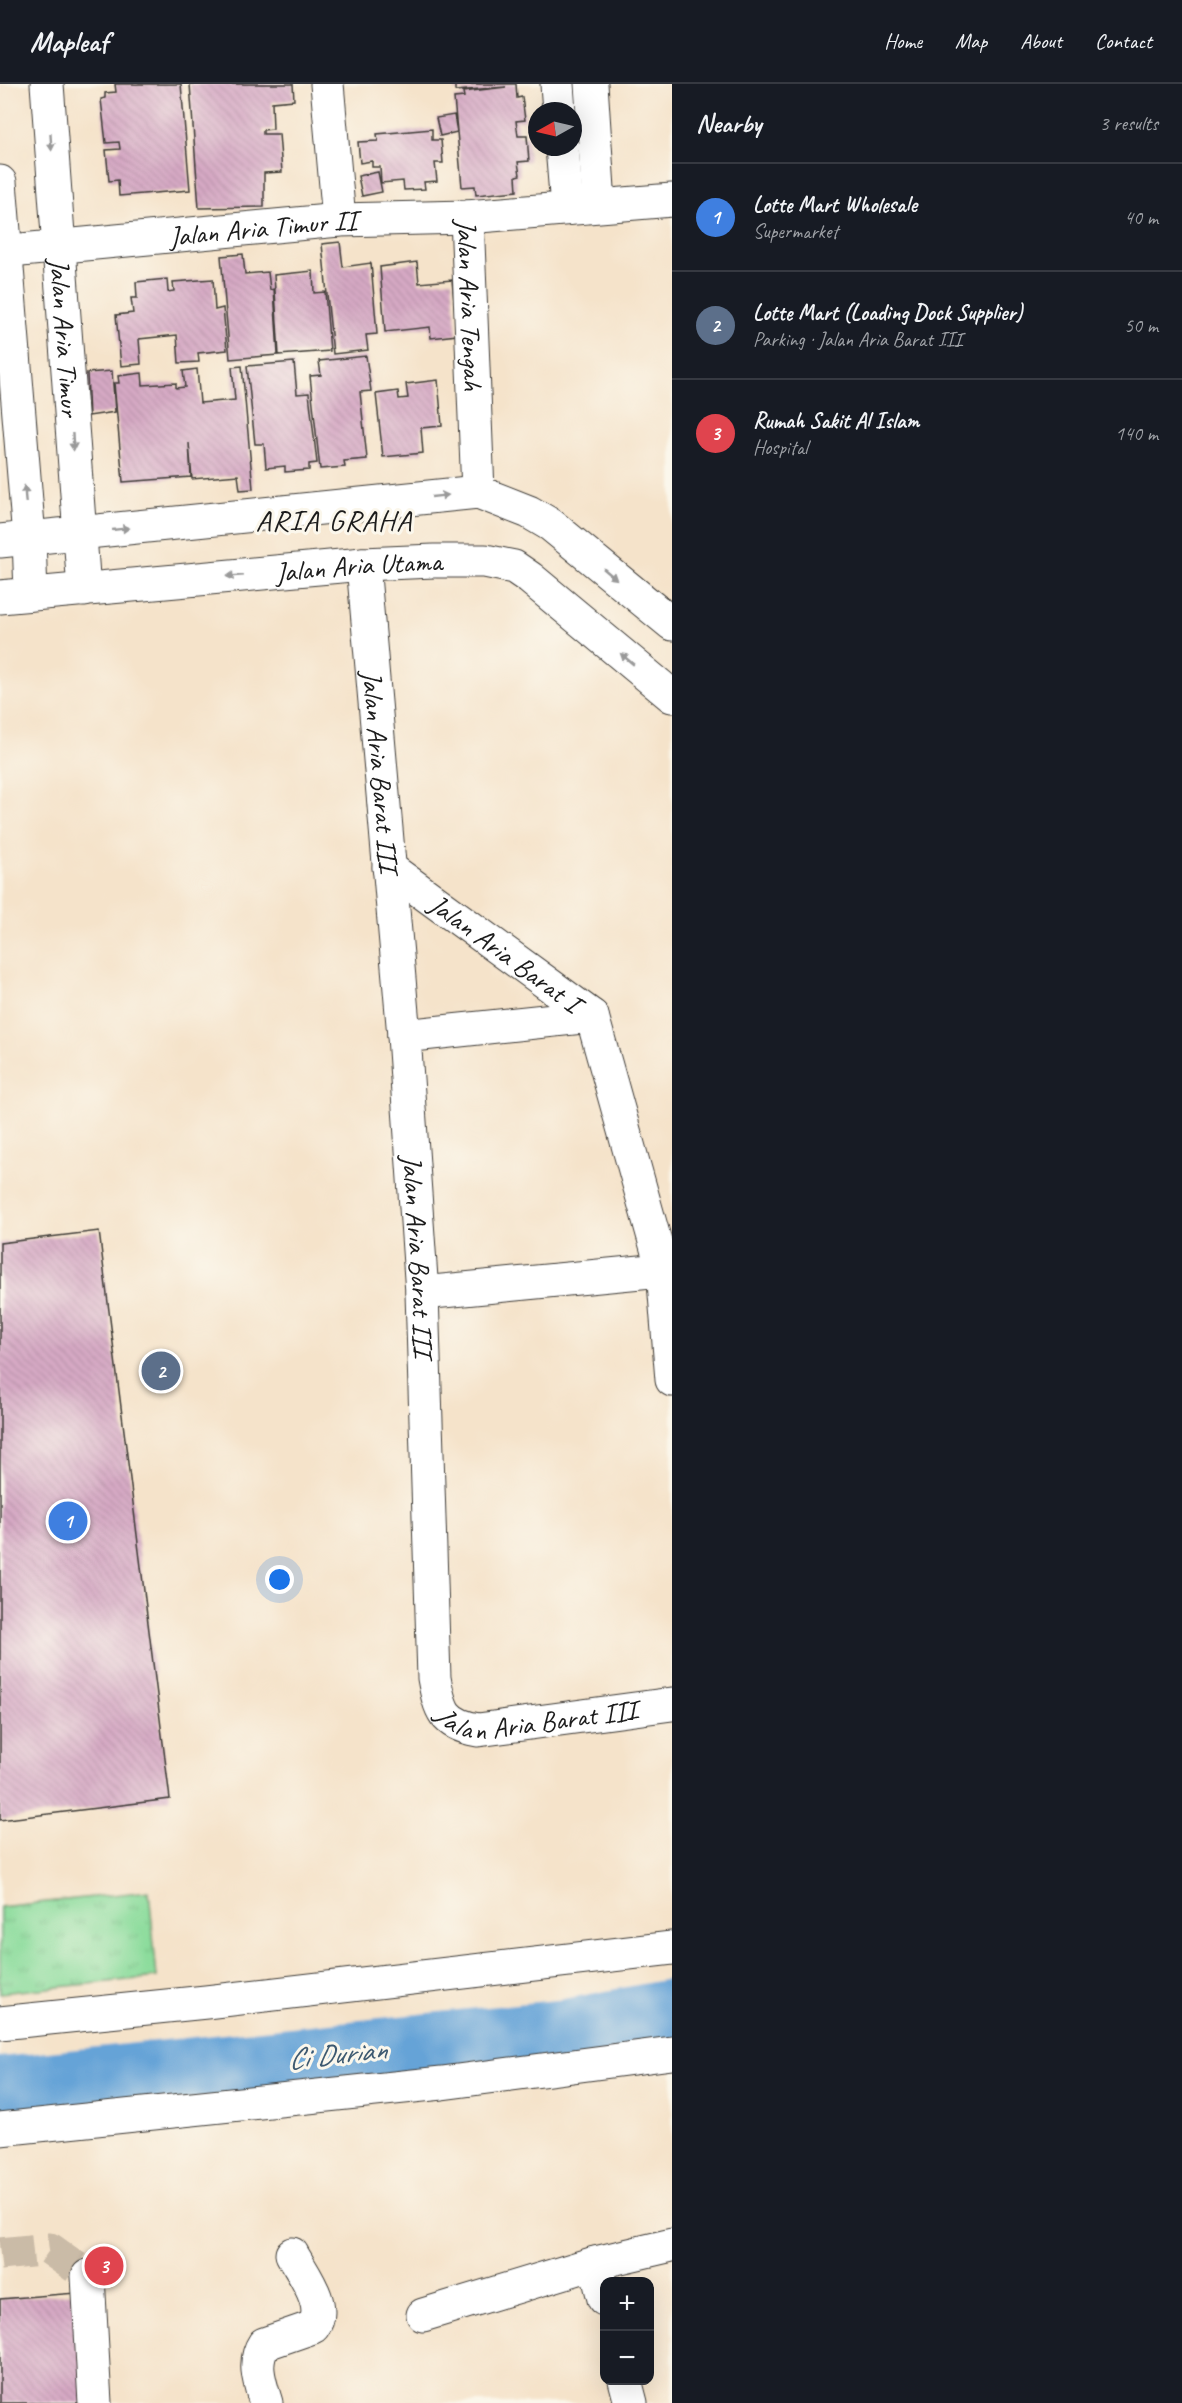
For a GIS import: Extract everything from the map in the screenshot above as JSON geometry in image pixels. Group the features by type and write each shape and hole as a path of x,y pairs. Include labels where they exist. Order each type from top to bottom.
{"street":[{"name":"Jalan Aria Timur","path":"47,84 84,590"},
{"path":"327,84 339,220"},
{"path":"557,84 558,102"},
{"path":"591,84 599,204"},
{"path":"563,156 567,207"},
{"name":"Jalan Aria Timur","path":"0,182 16,596"},
{"name":"Jalan Aria Tengah","path":"478,492 467,217 599,204 672,200"},
{"name":"Jalan Aria Timur II","path":"2,252 339,220 467,217"},
{"name":"Jalan Aria Utama","path":"15,539 478,492 529,512 551,525 672,624"},
{"name":"Jalan Aria Utama","path":"16,596 363,564 485,561 514,567 530,578 672,696"},
{"name":"Jalan Aria Barat III","path":"363,564 404,1036 422,1293 434,1678 439,1705 448,1719 462,1727 478,1730 672,1704"},
{"name":"Jalan Aria Barat I","path":"389,868 592,1016 667,1270 672,1380"},
{"name":"Jalan Aria Barat I","path":"404,1036 592,1016"},
{"path":"422,1293 667,1270"},
{"path":"0,2023 206,2002 672,1948"},
{"path":"0,2129 442,2083 672,2053"},
{"path":"423,2315 595,2263 672,2245"},
{"path":"266,2403 256,2362 259,2351 264,2344 313,2327 319,2314 317,2301 292,2254"},
{"path":"595,2263 600,2283"},
{"path":"88,2276 95,2403"},
{"path":"626,2385 631,2403"}],"green space":[{"path":"149,1891 157,1977 0,1993 0,1907"}],"building":[{"path":"115,84 181,84 190,190 119,196 118,180 109,181 106,150 120,149 119,142 106,143 101,99 105,98 105,93 116,92"},
{"path":"190,84 293,84 294,100 272,102 273,129 263,130 263,134 279,134 282,172 264,173 264,207 199,208"},
{"path":"455,84 516,84 517,98 522,97 525,120 516,121 518,136 527,136 529,161 518,162 520,175 516,176 517,191 476,195 475,186 462,187 454,98 464,97 463,92 506,87 455,91"},
{"path":"454,115 457,132 440,136 436,118"},
{"path":"432,129 432,140 441,140 443,163 435,163 437,181 424,182 425,189 404,190 403,181 381,183 380,167 372,167 372,161 360,163 358,142 378,141 377,134"},
{"path":"378,172 382,192 362,196 358,176"},
{"path":"340,242 343,267 371,263 377,334 366,335 368,350 333,354 322,244"},
{"path":"243,254 245,274 268,272 270,290 274,289 278,355 230,359 221,256"},
{"path":"417,262 419,283 452,280 457,335 431,338 430,327 385,332 380,267"},
{"path":"313,271 314,293 325,292 330,351 279,355 274,275"},
{"path":"167,279 168,292 174,291 173,282 213,279 215,310 223,308 227,350 198,353 199,362 179,363 177,335 139,339 141,364 121,366 116,315 133,313 131,298 137,298 136,282"},
{"path":"366,356 371,391 360,392 367,459 344,461 345,467 320,469 310,376 321,375 319,361"},
{"path":"294,362 297,394 309,393 317,463 309,464 309,470 285,472 285,466 266,468 264,444 255,444 247,366"},
{"path":"242,366 253,489 240,490 238,475 192,479 189,443 191,477 123,482 114,383 119,383 118,376 142,373 143,385 176,383 176,388 185,387 183,371 197,369 200,403 235,400 232,367"},
{"path":"112,371 115,412 89,416 87,373"},
{"path":"438,380 442,426 421,428 423,453 383,457 376,394 398,391 399,399 408,398 406,384"},
{"path":"99,1231 170,1799 0,1820 0,1243"},
{"path":"76,2293 85,2403 0,2403 0,2299"}],"waterway":[{"name":"Ci Durian","path":"0,2088 567,2030 672,2010"}],"tunnel":[{"path":"0,2254 50,2249 88,2276"}],"place":[{"name":"Lotte Mart (Loading Dock Supplier)","path":"161,1371"},
{"name":"Lotte Mart Wholesale","path":"68,1521"},
{"name":"Rumah Sakit Al Islam","path":"104,2266"}],"district":[{"name":"ARIA GRAHA","path":"334,520"}]}
